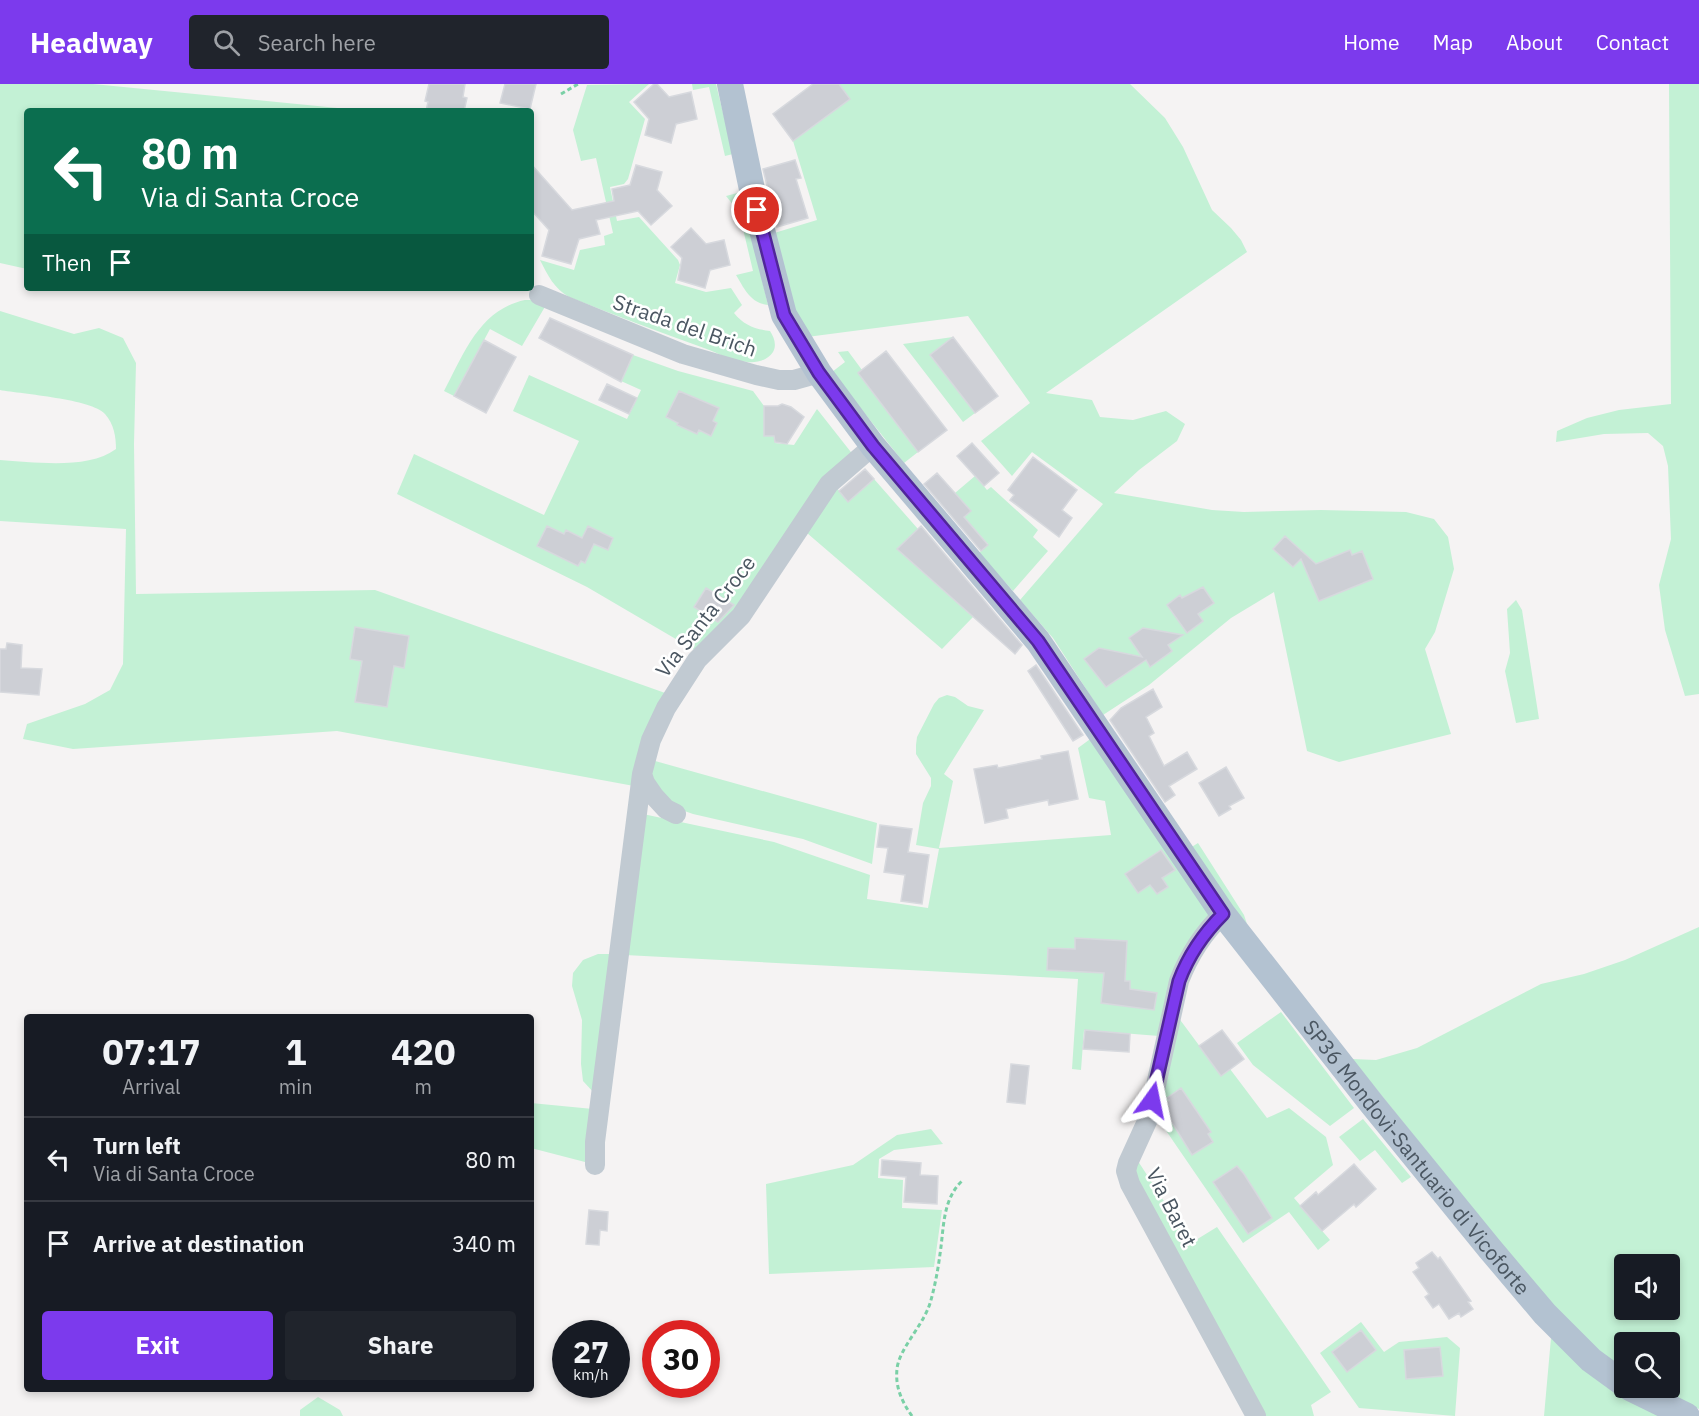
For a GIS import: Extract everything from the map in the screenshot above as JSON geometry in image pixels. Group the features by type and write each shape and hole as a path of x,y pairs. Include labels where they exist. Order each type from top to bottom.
{"main road":[{"name":"SP36 Mondovì-Santuario di Vicoforte","path":"730,84 757,210 784,315 819,373 873,446 1038,641 1223,914 1336,1059 1490,1249 1570,1341 1614,1377"},
{"path":"1650,1398 1687,1416"}],"street":[{"name":"Strada del Brich","path":"539,295 683,354 756,375 794,380 819,373"},
{"name":"Via Santa Croce","path":"596,1165 595,1142 644,759 655,728 689,671 700,656 741,616 829,484 873,446"},
{"path":"642,774 654,796 676,814"},
{"name":"Via Baret","path":"1223,914 1199,940 1179,981 1149,1117 1126,1171 1130,1184 1256,1416"}],"path":[{"path":"561,94 578,84"},
{"path":"912,1416 898,1389 897,1364 930,1304 947,1207 953,1190 962,1181"}],"green space":[{"path":"0,84 93,84 337,108 24,108 24,268 0,263"},
{"path":"649,84 629,102 645,119 628,179 624,184 610,187 617,221 639,217 678,260 680,265 675,283 706,292 731,288 742,305 734,313 754,328 770,331 773,336 774,349 771,355 762,360 743,362 732,359 569,297 555,286 540,260 574,270 580,250 605,245 604,236 613,233 596,158 581,161 573,130 587,85"},
{"path":"692,84 716,84 733,154 725,156 709,87 693,90"},
{"path":"839,84 1130,84 1165,118 1183,147 1212,210 1241,240 1247,252 1046,393 1092,400 1100,417 1133,420 1166,411 1185,424 1177,441 1139,470 1114,493 1212,510 1406,512 1434,519 1448,537 1454,569 1435,632 1425,649 1451,734 1339,762 1307,751 1274,592 1231,618 1149,685 1103,715 1053,638 1020,600 1103,504 1032,452 1012,476 981,441 1030,403 968,316 807,337 797,322 771,234 817,220 793,141 850,99"},
{"path":"1669,84 1699,84 1699,694 1685,696 1665,630 1659,585 1671,539 1668,466 1663,446 1648,433 1604,434 1556,442 1557,431 1587,418 1619,410 1671,404"},
{"path":"741,192 768,305 752,298 736,275 753,271 739,212 726,196"},
{"path":"525,300 546,305 522,346 490,329 454,396 444,391 466,349 484,323 509,305"},
{"path":"0,311 74,334 99,328 123,338 136,363 134,444 136,594 375,590 668,694 634,786 337,731 73,749 23,739 27,724 85,704 110,690 123,664 126,529 0,521 0,460 44,463 76,462 104,456 116,449 111,422 98,409 72,401 0,390"},
{"path":"953,337 930,355 975,413 963,422 903,344"},
{"path":"848,351 862,370 858,373 918,452 904,463 832,372 845,362 838,352"},
{"path":"633,355 678,371 753,391 764,406 764,436 774,436 775,443 794,445 817,409 854,456 738,612 698,652 587,587 397,494 414,454 544,515 579,441 513,411 529,375 627,419 641,390 621,381"},
{"path":"975,476 987,490 991,487 1038,530 1033,537 1048,551 1013,591 979,553 988,544 964,517 971,511 955,493"},
{"path":"874,479 918,529 898,550 973,617 942,649 807,533 834,485 848,501"},
{"path":"1516,600 1522,610 1539,719 1516,723 1505,671 1510,653 1507,609"},
{"path":"947,695 955,697 968,706 984,710 944,774 953,781 939,848 1111,835 1105,801 1089,798 1078,748 1093,737 1211,913 1159,1036 1084,1030 1081,1070 1072,1069 1078,979 625,955 643,814 774,842 870,875 867,899 928,908 939,849 916,845 923,803 931,786 931,778 916,754 916,745 917,737 934,704 939,698"},
{"path":"648,759 877,823 872,864 803,839 676,808 653,784"},
{"path":"1198,843 1244,915 1247,924 1187,850"},
{"path":"1699,927 1699,1409 1674,1398 1680,1398 1680,1332 1614,1332 1614,1363 1602,1354 1549,1303 1352,1059 1376,1060 1417,1048 1541,984 1584,974 1625,960"},
{"path":"598,954 614,954 595,1094 583,1081 582,1020 572,986 573,973 583,960"},
{"path":"1281,1012 1354,1108 1330,1126 1253,1065 1237,1043"},
{"path":"1178,1017 1221,1075 1230,1069 1267,1118 1289,1108 1326,1137 1333,1165 1294,1198 1330,1240 1318,1250 1289,1212 1243,1243 1156,1116"},
{"path":"534,1103 593,1109 585,1162 534,1149"},
{"path":"1363,1119 1411,1177 1402,1183 1375,1150 1360,1161 1339,1137"},
{"path":"931,1129 943,1144 894,1150 879,1159 878,1178 903,1180 902,1208 942,1210 934,1267 769,1274 766,1184 853,1165 897,1135"},
{"path":"1136,1158 1191,1243 1217,1227 1331,1392 1311,1405 1314,1416 1260,1416 1136,1186"},
{"path":"1361,1322 1384,1352 1399,1342 1447,1337 1460,1348 1455,1416 1359,1408 1320,1353"},
{"path":"1551,1338 1569,1355 1614,1386 1614,1398 1632,1398 1659,1416 1544,1416"},
{"path":"318,1397 340,1410 343,1416 300,1416 300,1410"}],"building":[{"path":"429,84 465,84 463,97 467,98 465,108 427,108 428,102 425,101"},
{"path":"505,84 536,84 530,108 500,103"},
{"path":"654,84 657,84 669,97 691,92 697,119 676,124 671,143 645,135 649,119 634,102"},
{"path":"813,84 839,84 850,99 793,141 773,114"},
{"path":"795,160 801,178 796,179 808,218 777,227 763,169"},
{"path":"636,165 662,172 657,190 672,206 651,225 638,211 596,220 600,234 579,239 571,264 542,256 549,230 534,213 534,167 572,210 614,201 612,189 630,185"},
{"path":"691,228 706,244 724,240 730,265 710,270 705,288 678,280 682,258 671,247"},
{"path":"550,318 633,355 621,382 539,338"},
{"path":"953,337 998,396 975,413 930,355"},
{"path":"484,340 516,357 486,413 454,396"},
{"path":"886,351 947,430 918,452 858,373"},
{"path":"607,384 637,398 629,414 599,400"},
{"path":"679,391 719,408 713,421 717,423 711,436 699,430 697,434 666,417"},
{"path":"782,404 791,407 804,417 787,444 775,442 774,436 764,436 764,406"},
{"path":"972,443 999,473 984,486 957,456"},
{"path":"1033,457 1077,490 1062,510 1072,518 1059,537 1010,500 1014,495 1008,490"},
{"path":"865,469 874,479 848,502 839,491"},
{"path":"937,473 971,511 964,517 988,545 981,551 924,484"},
{"path":"547,526 564,534 566,530 582,538 588,526 613,538 608,550 594,544 585,563 581,561 578,566 537,546"},
{"path":"921,526 1022,645 1015,654 897,549"},
{"path":"1285,536 1316,564 1350,550 1352,555 1362,551 1373,579 1319,601 1301,559 1293,567 1273,549"},
{"path":"1203,587 1214,603 1198,614 1203,621 1187,633 1167,605 1180,595 1182,598"},
{"path":"706,588 734,605 718,622 694,607"},
{"path":"355,627 409,636 404,668 394,666 387,707 355,702 362,661 350,659"},
{"path":"1143,628 1183,635 1168,645 1172,651 1150,667 1146,660 1106,687 1084,659 1099,648 1142,657 1129,638"},
{"path":"7,643 22,645 21,668 42,669 39,695 0,692 0,649 6,649"},
{"path":"1036,665 1083,735 1073,741 1028,671"},
{"path":"1153,689 1162,707 1146,717 1154,733 1149,736 1164,766 1187,752 1197,769 1169,786 1175,795 1165,802 1110,720 1121,708"},
{"path":"1068,751 1078,799 1049,805 1048,800 1006,809 1008,818 985,823 974,769 997,765 998,768"},
{"path":"1226,767 1244,798 1229,806 1231,809 1219,816 1199,783"},
{"path":"880,825 912,829 908,852 929,855 922,904 901,901 905,875 884,872 888,848 877,847"},
{"path":"1161,850 1175,870 1162,878 1168,887 1157,894 1150,885 1138,893 1125,874"},
{"path":"1075,938 1127,941 1125,981 1130,981 1130,989 1157,993 1154,1010 1101,1003 1104,973 1047,970 1048,948 1075,949"},
{"path":"1085,1030 1130,1034 1129,1052 1083,1049"},
{"path":"1222,1030 1244,1059 1221,1076 1199,1046"},
{"path":"1011,1064 1029,1066 1025,1104 1007,1102"},
{"path":"1181,1088 1211,1132 1208,1134 1213,1142 1192,1155 1166,1113 1169,1111 1165,1104 1169,1100 1167,1098"},
{"path":"882,1160 921,1163 920,1175 938,1176 937,1204 904,1202 906,1177 881,1175"},
{"path":"1354,1164 1376,1189 1356,1207 1354,1204 1322,1231 1300,1206 1316,1192 1318,1195"},
{"path":"1237,1166 1272,1218 1248,1234 1213,1182"},
{"path":"589,1210 608,1212 607,1231 600,1230 599,1245 586,1244"},
{"path":"1432,1252 1438,1259 1440,1257 1471,1301 1468,1302 1473,1309 1461,1317 1459,1313 1449,1319 1439,1304 1433,1308 1425,1297 1429,1294 1413,1272 1419,1268 1416,1263"},
{"path":"1361,1330 1376,1350 1347,1372 1332,1352"},
{"path":"1440,1347 1443,1376 1406,1379 1404,1350"}],"route":[{"path":"757,210 784,315 834,396 873,446 1038,641 1223,914 1199,940 1179,981 1152,1100"}]}
